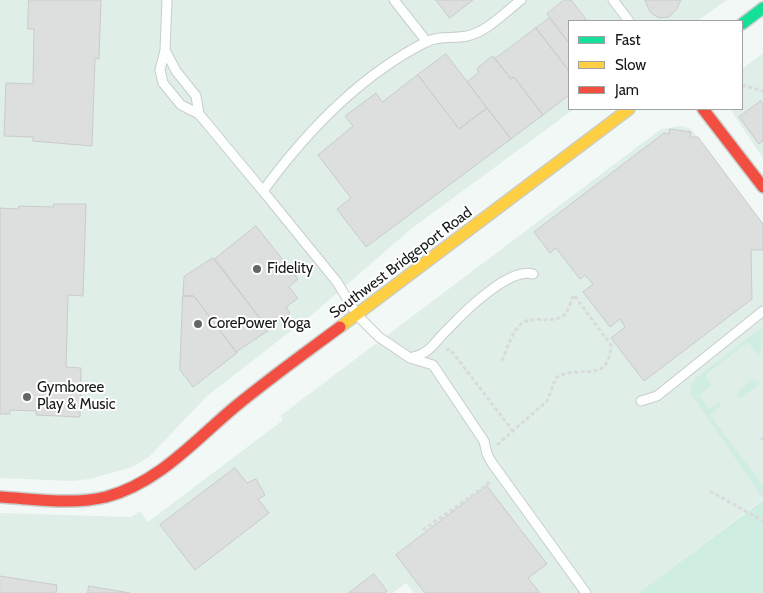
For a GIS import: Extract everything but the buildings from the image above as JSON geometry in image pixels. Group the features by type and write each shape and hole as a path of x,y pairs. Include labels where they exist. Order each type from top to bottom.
{"street":[{"path":"743,23 763,8"},
{"name":"Southwest Bridgeport Road","path":"0,497 96,498 115,494 138,485 164,470 240,402 628,110"},
{"path":"704,110 763,187"}],"lane":[{"path":"167,0 165,50 160,70 163,84 181,105 199,114 337,282 357,315 379,336 410,358 433,364 484,441 487,454 492,463 586,593"},
{"path":"394,0 427,42"},
{"path":"263,191 317,124 351,93 388,65 427,42 440,38 467,36 481,31 521,0"},
{"path":"614,0 628,20"},
{"path":"165,50 176,71 196,96 199,114"},
{"path":"410,358 423,355 463,313 507,278 521,273 533,274"},
{"path":"641,401 657,396 763,311"}],"path":[{"path":"743,86 763,91"},
{"path":"423,530 488,484 496,446 547,401 556,378 567,373 598,370 604,367 608,361 611,345 574,294 567,311 559,318 527,321 521,324 513,336 502,363"},
{"path":"432,347 439,351 450,349 512,430"},
{"path":"710,491 763,521"}],"shaded area":[{"path":"0,0 727,0 698,20 568,20 568,110 573,110 411,229 313,314 207,396 149,457 132,467 90,479 71,481 0,478"},
{"path":"763,53 763,158 731,110 743,110 743,68"},
{"path":"681,126 691,129 763,224 763,499 638,593 414,593 406,583 393,593 0,593 0,513 131,517 140,511 148,522 283,420 280,416 661,129"}],"green space":[{"path":"763,327 760,355 757,354 748,342 705,375 712,385 699,396 709,409 719,402 721,405 710,415 763,486 762,497 690,392 696,378"},
{"path":"751,380 759,381 759,385 741,398 738,398 738,391"},
{"path":"763,500 763,593 638,593"}],"traffic: fast":[{"path":"743,23 763,8"}],"traffic: slow":[{"path":"340,327 628,110"}],"traffic: jam":[{"path":"704,110 763,187"},
{"path":"0,497 80,501 106,497 143,482 176,459 236,406 340,327"}],"place":[{"name":"Fidelity","path":"257,269"},
{"name":"CorePower Yoga","path":"198,324"},
{"name":"Gymboree Play & Music","path":"27,397"}]}
